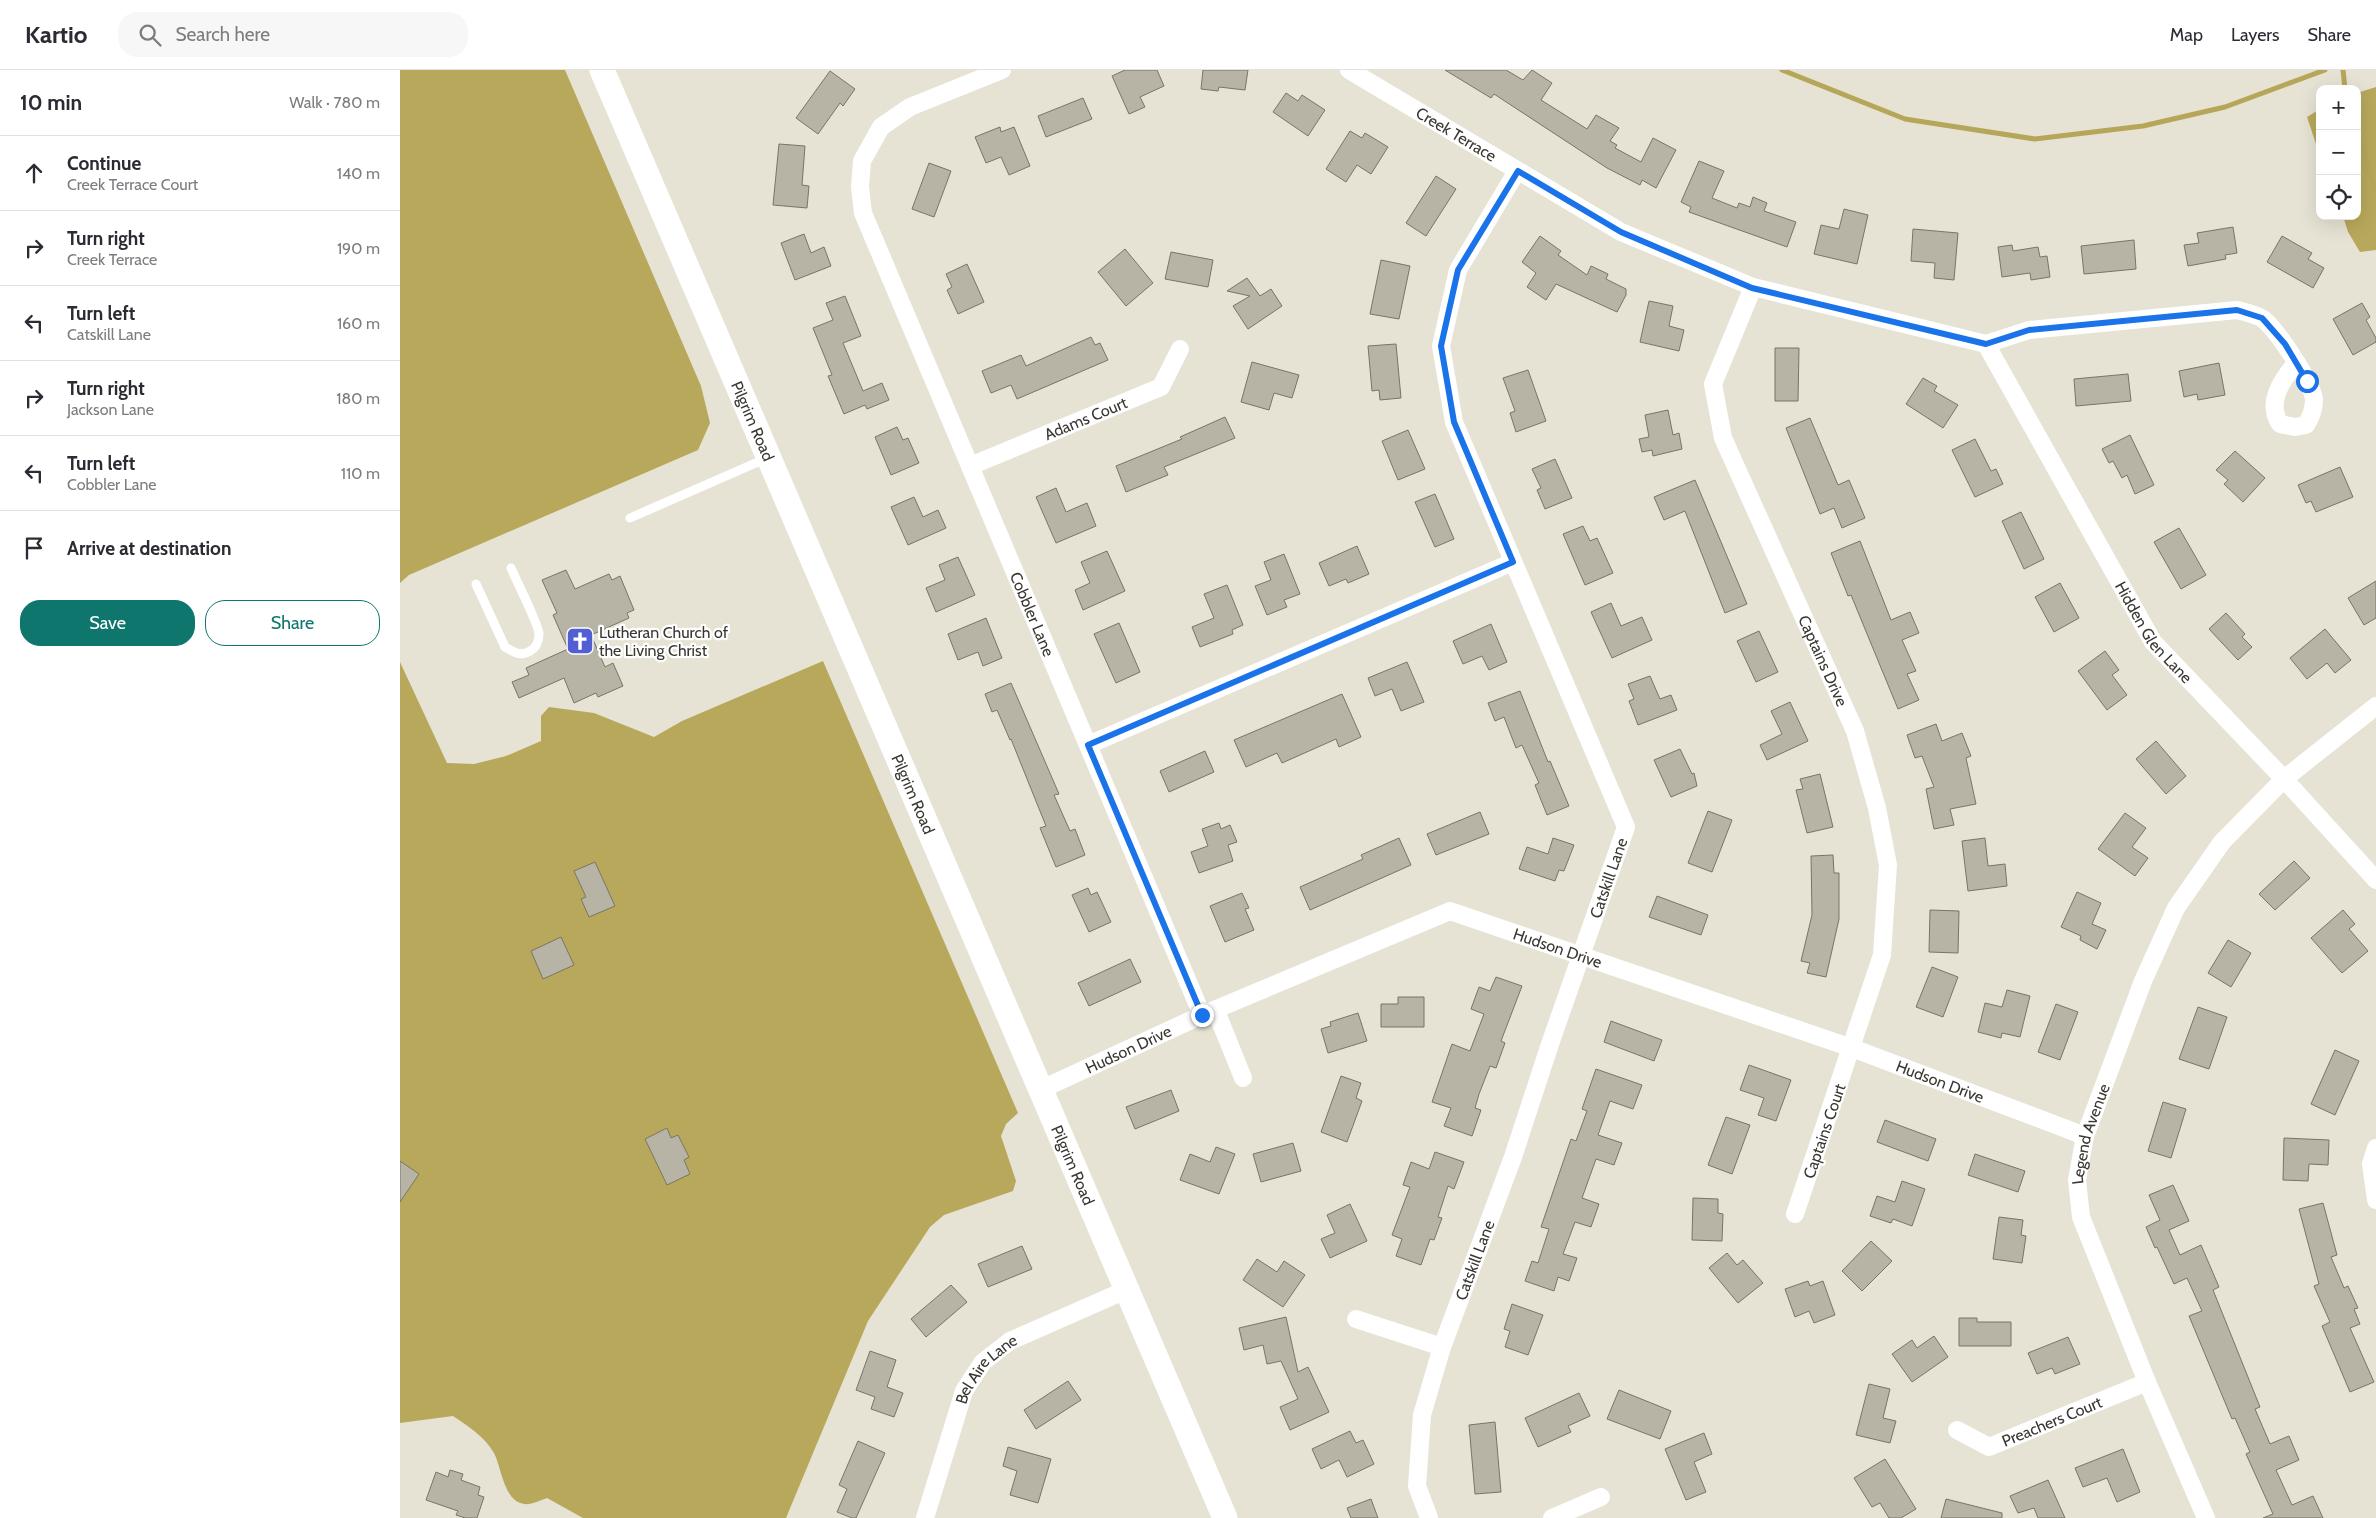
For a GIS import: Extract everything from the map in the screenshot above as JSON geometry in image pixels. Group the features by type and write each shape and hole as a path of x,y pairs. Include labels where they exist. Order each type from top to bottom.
{"street":[{"name":"Pilgrim Road","path":"602,70 1225,1518"},
{"name":"Cobbler Lane","path":"1002,70 910,107 881,127 862,161 860,187 863,213 1088,745 1209,1013 1243,1078"},
{"name":"Creek Terrace","path":"1349,70 1621,232 1752,288 1986,344"},
{"name":"Catskill Lane","path":"1429,1518 1416,1486 1422,1415 1442,1347 1514,1157 1550,1044 1626,826 1454,422 1441,346 1458,270 1518,171"},
{"name":"Captains Drive","path":"1752,288 1713,384 1723,438 1855,731 1877,808 1888,865 1882,956 1852,1048"},
{"path":"1986,344 2029,330 2237,310 2262,318 2285,344 2296,363"},
{"name":"Hidden Glen Lane","path":"1986,344 2153,642 2284,779 2376,880"},
{"name":"Adams Court","path":"970,466 1161,387 1180,349"},
{"path":"1088,745 1513,562"},
{"name":"Legend Avenue","path":"2206,1518 2147,1382 2081,1218 2077,1180 2085,1136 2143,981 2176,908 2222,842 2284,779 2376,706"},
{"name":"Hudson Drive","path":"1042,1089 1209,1013 1450,911 1582,954 1852,1048 2085,1136"},
{"name":"Captains Court","path":"1795,1214 1852,1048"},
{"path":"2376,1148 2371,1164 2376,1200"},
{"name":"Bel Aire Lane","path":"925,1518 964,1391 984,1362 1010,1341 1126,1290"},
{"path":"1356,1319 1442,1347"},
{"name":"Preachers Court","path":"1957,1430 1989,1447 2147,1382"},
{"path":"1552,1518 1601,1497"}],"lane":[{"path":"630,518 769,457"},
{"path":"476,584 505,647 513,653 521,654 530,651 537,645 539,633 511,568"}],"shaded area":[{"path":"400,70 565,70 701,386 710,423 698,450 409,575 400,583"},
{"path":"2376,87 2376,250 2360,252 2348,232 2344,220 2361,220 2361,92"},
{"path":"2316,111 2316,144 2307,117"},
{"path":"823,661 1018,1113 1006,1124 1001,1136 1016,1181 1013,1191 944,1215 930,1227 868,1321 786,1518 583,1518 547,1498 529,1504 521,1503 509,1493 497,1460 490,1447 476,1432 453,1416 400,1423 400,662 447,763 474,764 506,756 541,741 541,716 549,707 594,713 654,737 682,721"}],"building":[{"path":"1125,70 1157,70 1164,86 1140,97 1145,107 1129,114 1112,76"},
{"path":"1203,70 1248,70 1245,90 1219,87 1218,91 1201,89"},
{"path":"1445,70 1506,70 1523,80 1532,70 1552,83 1541,100 1587,129 1596,115 1619,128 1610,141 1617,145 1615,148 1641,162 1653,138 1676,150 1656,188 1642,180 1640,185 1607,168 1494,94 1491,98"},
{"path":"830,71 855,89 843,106 840,103 818,134 796,118"},
{"path":"1286,93 1298,101 1302,95 1325,110 1308,136 1273,112"},
{"path":"1083,98 1092,119 1046,137 1038,116"},
{"path":"1000,127 1001,132 1014,127 1030,166 1009,175 1001,157 986,163 975,137"},
{"path":"1350,131 1362,138 1365,133 1388,147 1371,174 1357,165 1346,182 1326,169"},
{"path":"779,144 805,146 802,185 809,186 807,208 773,205"},
{"path":"1699,161 1724,171 1712,198 1737,208 1739,203 1750,207 1753,197 1767,203 1764,211 1796,222 1787,247 1689,212 1691,207 1681,202"},
{"path":"929,163 951,171 934,217 912,209"},
{"path":"1436,176 1456,189 1426,236 1406,223"},
{"path":"1844,209 1868,215 1857,264 1814,254 1821,225 1839,229"},
{"path":"2233,227 2237,253 2225,255 2226,259 2188,266 2184,245 2199,243 2197,233"},
{"path":"1913,229 1958,233 1954,280 1934,278 1935,263 1911,261"},
{"path":"804,234 811,253 824,247 831,266 795,280 781,243"},
{"path":"1540,236 1561,251 1558,255 1587,275 1591,266 1608,274 1606,279 1626,289 1626,295 1617,312 1556,284 1546,300 1527,287 1536,273 1522,262"},
{"path":"2282,236 2312,253 2308,259 2324,268 2313,288 2267,262"},
{"path":"2134,240 2136,269 2084,274 2081,246"},
{"path":"2012,245 2013,251 2038,247 2040,257 2047,256 2050,277 2031,280 2030,273 2002,277 1998,247"},
{"path":"1125,249 1153,283 1126,306 1098,272"},
{"path":"1171,252 1213,260 1208,287 1165,279"},
{"path":"1381,260 1410,266 1399,319 1370,314"},
{"path":"967,264 984,302 958,314 947,290 952,287 946,274"},
{"path":"1247,278 1260,296 1271,289 1282,306 1248,329 1233,306 1250,296 1227,291"},
{"path":"845,296 861,336 843,343 863,391 882,383 889,400 867,409 865,405 844,414 828,376 832,375 813,328 833,320 826,303"},
{"path":"1649,301 1673,306 1669,326 1684,330 1679,351 1640,342"},
{"path":"2362,303 2370,317 2366,320 2376,338 2376,342 2353,355 2333,319"},
{"path":"1091,337 1095,345 1100,343 1108,360 1017,399 1011,385 991,393 982,371 1021,355 1026,366"},
{"path":"1396,344 1401,398 1380,400 1379,390 1372,391 1368,346"},
{"path":"1775,348 1799,348 1798,401 1775,401"},
{"path":"1252,362 1299,375 1292,398 1274,393 1269,410 1241,402"},
{"path":"2219,363 2225,395 2198,400 2197,394 2184,397 2179,371"},
{"path":"1528,370 1546,421 1516,432 1510,413 1515,411 1503,378"},
{"path":"2128,374 2131,401 2076,406 2074,379"},
{"path":"1923,378 1937,386 1934,391 1958,405 1943,428 1906,404"},
{"path":"1668,410 1673,435 1679,433 1682,449 1653,456 1652,450 1642,452 1639,439 1649,437 1645,415"},
{"path":"1225,417 1235,438 1164,467 1168,475 1126,492 1116,466 1182,439 1180,437"},
{"path":"1810,418 1838,485 1849,480 1865,518 1842,528 1834,508 1820,514 1786,428"},
{"path":"897,427 903,440 908,438 919,463 891,475 875,437"},
{"path":"1408,430 1425,469 1398,480 1382,441"},
{"path":"2130,435 2154,485 2135,494 2127,475 2122,478 2113,461 2109,463 2102,449"},
{"path":"1975,439 1991,471 1996,469 2003,484 1975,497 1952,450"},
{"path":"2235,451 2265,478 2243,502 2224,484 2228,480 2216,470"},
{"path":"1555,459 1572,498 1545,509 1537,490 1541,488 1532,469"},
{"path":"2340,467 2353,497 2316,512 2311,501 2306,503 2298,485"},
{"path":"1695,480 1747,604 1725,613 1685,511 1664,520 1654,497"},
{"path":"1056,488 1066,512 1087,503 1096,526 1056,543 1036,497"},
{"path":"1435,494 1454,539 1435,547 1415,502"},
{"path":"914,497 923,517 938,510 946,528 908,545 891,507"},
{"path":"2021,512 2044,559 2024,569 2002,521"},
{"path":"1583,526 1590,541 1597,538 1613,573 1585,585 1563,534"},
{"path":"2179,528 2206,575 2181,589 2154,542"},
{"path":"1860,541 1891,620 1910,612 1919,633 1902,640 1916,671 1907,674 1919,700 1898,709 1851,595 1848,596 1831,553"},
{"path":"1357,546 1369,574 1348,583 1346,579 1329,586 1319,563"},
{"path":"1107,551 1125,591 1083,610 1075,590 1090,583 1081,562"},
{"path":"1284,554 1300,594 1284,600 1287,607 1267,615 1255,586 1271,580 1264,562"},
{"path":"958,557 975,595 936,612 926,588 945,580 939,565"},
{"name":"Lutheran Church of the Living Christ","path":"566,570 575,589 609,574 612,580 620,576 634,610 627,613 629,618 591,635 605,667 613,663 623,686 598,697 596,693 574,703 564,678 519,698 512,682 529,675 526,668 568,649 553,615 557,613 542,580"},
{"path":"2376,581 2376,618 2364,625 2348,598"},
{"path":"2060,583 2079,618 2054,632 2035,597"},
{"path":"1227,585 1243,625 1232,630 1233,634 1200,647 1192,627 1214,618 1204,594"},
{"path":"1611,603 1621,626 1642,617 1652,640 1612,658 1591,612"},
{"path":"2226,613 2245,634 2242,637 2252,647 2238,660 2209,629"},
{"path":"986,618 1002,658 983,666 978,652 958,660 948,634"},
{"path":"1119,623 1140,672 1116,683 1094,634"},
{"path":"1491,624 1507,662 1489,670 1482,656 1463,664 1453,641"},
{"path":"2325,629 2351,660 2335,673 2327,663 2307,679 2290,658"},
{"path":"1759,631 1778,672 1756,682 1737,641"},
{"path":"2105,651 2119,670 2112,675 2127,695 2107,710 2078,671"},
{"path":"1407,662 1424,702 1401,711 1392,689 1375,696 1368,678"},
{"path":"1650,676 1660,699 1671,695 1677,710 1638,725 1629,701 1634,699 1628,684"},
{"path":"1011,683 1059,794 1054,795 1070,831 1075,829 1085,855 1056,867 1040,828 1046,826 1011,739 997,710 992,712 985,694"},
{"path":"1520,691 1548,762 1550,761 1569,806 1547,815 1535,785 1539,783 1522,745 1516,748 1504,717 1495,721 1488,703"},
{"path":"1342,694 1361,737 1339,747 1336,739 1282,763 1277,753 1246,767 1234,740"},
{"path":"1790,702 1808,741 1767,760 1760,745 1782,734 1771,711"},
{"path":"1936,724 1942,741 1962,733 1971,756 1966,758 1976,804 1950,809 1954,825 1934,829 1926,789 1934,787 1922,756 1915,758 1907,735"},
{"path":"2156,741 2186,776 2166,794 2136,759"},
{"path":"1680,749 1692,774 1694,773 1697,786 1671,797 1654,760"},
{"path":"1205,751 1214,772 1169,792 1160,771"},
{"path":"1820,774 1833,827 1807,833 1796,790 1803,789 1800,779"},
{"path":"1708,811 1732,820 1712,872 1688,863"},
{"path":"1480,812 1489,834 1436,855 1427,834"},
{"path":"2125,813 2146,828 2132,847 2148,858 2135,876 2098,849"},
{"path":"1219,823 1221,829 1230,825 1237,842 1228,845 1233,861 1199,873 1191,852 1208,846 1202,829"},
{"path":"1399,838 1411,865 1310,910 1300,887 1363,859 1361,855"},
{"path":"1553,838 1574,845 1564,871 1559,870 1555,881 1519,869 1527,847 1548,854"},
{"path":"1985,838 1988,866 2005,864 2007,886 1968,891 1962,841"},
{"path":"1833,855 1834,873 1839,873 1839,919 1826,977 1807,973 1810,963 1801,961 1812,915 1811,856"},
{"path":"2294,861 2310,878 2275,910 2259,894"},
{"path":"595,862 615,906 589,917 581,899 586,897 574,871"},
{"path":"1088,888 1091,895 1097,892 1111,922 1089,932 1072,895"},
{"path":"2077,892 2101,903 2092,924 2106,930 2097,949 2080,940 2081,936 2061,927"},
{"path":"1242,893 1249,908 1245,909 1254,930 1225,942 1210,906"},
{"path":"1657,896 1708,915 1701,935 1649,917"},
{"path":"1930,910 1959,911 1958,953 1929,952"},
{"path":"2343,910 2355,924 2349,929 2368,951 2342,973 2311,938"},
{"path":"561,937 574,965 543,979 531,951"},
{"path":"2228,940 2251,953 2231,987 2208,973"},
{"path":"1130,959 1141,982 1089,1006 1078,983"},
{"path":"1932,967 1958,977 1943,1017 1916,1007"},
{"path":"1496,977 1522,986 1501,1041 1505,1043 1496,1068 1490,1066 1479,1094 1475,1108 1481,1110 1472,1136 1444,1126 1451,1108 1432,1102 1452,1044 1470,1051 1484,1014 1471,1009 1479,987 1490,991"},
{"path":"2007,990 2030,996 2020,1037 2002,1033 2001,1038 1978,1032 1985,1003 2002,1007"},
{"path":"1398,997 1424,997 1424,1027 1381,1027 1381,1004 1398,1004"},
{"path":"2056,1004 2078,1012 2060,1060 2038,1052"},
{"path":"2198,1007 2227,1017 2209,1069 2179,1059"},
{"path":"1358,1013 1367,1041 1328,1053 1321,1029 1331,1026 1330,1022"},
{"path":"1611,1021 1662,1040 1654,1061 1604,1042"},
{"path":"2335,1050 2359,1061 2335,1115 2311,1104"},
{"path":"1749,1065 1791,1080 1776,1121 1758,1115 1764,1098 1740,1090"},
{"path":"1596,1069 1642,1085 1633,1109 1610,1101 1598,1135 1622,1143 1614,1165 1596,1159 1582,1198 1599,1204 1591,1227 1575,1222 1563,1254 1577,1258 1569,1281 1558,1277 1554,1291 1525,1281 1532,1261 1538,1263 1549,1229 1541,1227 1571,1139 1576,1141 1587,1111 1582,1109"},
{"path":"1341,1076 1361,1083 1356,1098 1362,1101 1347,1142 1321,1132"},
{"path":"1171,1090 1179,1111 1135,1129 1126,1107"},
{"path":"2163,1102 2186,1109 2171,1158 2148,1151"},
{"path":"1726,1117 1750,1125 1732,1174 1708,1165"},
{"path":"1885,1120 1936,1139 1928,1161 1877,1142"},
{"path":"667,1128 671,1138 678,1135 689,1157 684,1160 690,1174 667,1185 645,1139"},
{"path":"2284,1138 2329,1140 2328,1165 2309,1164 2308,1181 2283,1180"},
{"path":"1293,1143 1301,1171 1261,1182 1253,1154"},
{"path":"1216,1147 1235,1154 1219,1194 1180,1180 1190,1154 1210,1162"},
{"path":"1435,1152 1464,1162 1454,1189 1448,1186 1438,1217 1442,1218 1434,1240 1430,1239 1421,1265 1396,1256 1402,1239 1392,1235 1410,1187 1403,1185 1411,1162 1429,1169"},
{"path":"1975,1154 2025,1171 2018,1192 1968,1175"},
{"path":"400,1161 419,1174 400,1202"},
{"path":"1902,1181 1925,1189 1912,1226 1893,1219 1891,1223 1870,1216 1877,1196 1895,1202"},
{"path":"2173,1185 2189,1221 2169,1230 2180,1255 2201,1245 2219,1287 2213,1290 2260,1407 2255,1409 2270,1444 2289,1436 2299,1460 2276,1470 2292,1505 2313,1496 2323,1518 2263,1518 2273,1514 2246,1454 2250,1452 2235,1418 2232,1419 2189,1316 2202,1311 2187,1278 2174,1284 2146,1227 2160,1220 2149,1195"},
{"path":"1693,1198 1718,1199 1718,1213 1723,1214 1722,1241 1692,1240"},
{"path":"2323,1203 2337,1255 2331,1257 2344,1288 2348,1286 2358,1308 2354,1309 2360,1324 2350,1328 2374,1382 2350,1392 2322,1326 2330,1322 2314,1286 2319,1284 2299,1209"},
{"path":"1350,1204 1367,1241 1330,1258 1321,1239 1335,1233 1327,1215"},
{"path":"1999,1217 2023,1220 2021,1235 2026,1236 2022,1263 1993,1259"},
{"path":"1871,1241 1892,1261 1862,1291 1842,1271"},
{"path":"1022,1246 1032,1269 988,1287 978,1264"},
{"path":"1727,1253 1737,1265 1743,1260 1763,1283 1738,1303 1709,1268"},
{"path":"1257,1259 1277,1272 1284,1261 1305,1275 1283,1307 1243,1280"},
{"path":"1808,1281 1810,1286 1823,1281 1835,1315 1814,1323 1809,1311 1795,1317 1785,1289"},
{"path":"951,1285 967,1302 926,1337 911,1319"},
{"path":"1512,1304 1543,1315 1528,1355 1505,1347 1510,1331 1504,1329"},
{"path":"1286,1317 1298,1372 1308,1367 1329,1412 1290,1430 1280,1407 1298,1399 1281,1361 1267,1364 1263,1345 1244,1350 1239,1328"},
{"path":"1959,1318 1977,1318 1977,1322 2011,1322 2011,1346 1959,1346"},
{"path":"1934,1336 1948,1357 1912,1382 1892,1354 1912,1340 1917,1348"},
{"path":"2068,1337 2080,1364 2055,1374 2052,1368 2037,1374 2028,1353"},
{"path":"870,1351 896,1360 887,1387 903,1393 894,1417 871,1409 875,1397 856,1390"},
{"path":"1068,1381 1081,1400 1036,1429 1024,1410"},
{"path":"1869,1384 1890,1389 1883,1418 1896,1421 1890,1443 1856,1435"},
{"path":"1619,1390 1671,1411 1660,1439 1607,1419"},
{"path":"1579,1393 1590,1416 1568,1426 1571,1432 1538,1447 1525,1418"},
{"path":"1495,1422 1501,1492 1475,1494 1469,1425"},
{"path":"1350,1431 1356,1443 1363,1440 1374,1464 1347,1477 1339,1460 1321,1469 1312,1449"},
{"path":"1704,1433 1712,1454 1694,1462 1706,1492 1686,1500 1665,1449"},
{"path":"858,1441 885,1453 856,1518 852,1518 837,1512 847,1489 839,1485"},
{"path":"1008,1447 1051,1459 1038,1503 1010,1495 1017,1471 1003,1466"},
{"path":"2123,1449 2140,1492 2117,1502 2107,1478 2083,1487 2075,1468"},
{"path":"1885,1459 1916,1509 1901,1518 1889,1518 1880,1503 1872,1507 1854,1478"},
{"path":"450,1470 463,1474 461,1480 480,1487 478,1495 484,1497 477,1518 465,1518 456,1515 458,1511 426,1500 436,1472 448,1477"},
{"path":"2048,1480 2065,1518 2038,1518 2034,1508 2018,1513 2010,1496"},
{"path":"1371,1499 1378,1518 1351,1518 1347,1508"},
{"path":"1946,1499 2002,1513 2002,1518 1941,1518"}],"waterway":[{"path":"1782,70 1905,119 2035,139 2143,126 2225,107 2325,70"},
{"path":"2343,70 2345,85"},
{"path":"2361,144 2376,192"}],"place":[{"name":"Lutheran Church of the Living Christ","path":"580,641"}],"route":[{"path":"1202,1015 1088,745 1513,562 1454,422 1441,346 1458,270 1518,171 1621,232 1752,288 1986,344 2029,330 2237,310 2262,318 2285,344 2307,381"}]}
